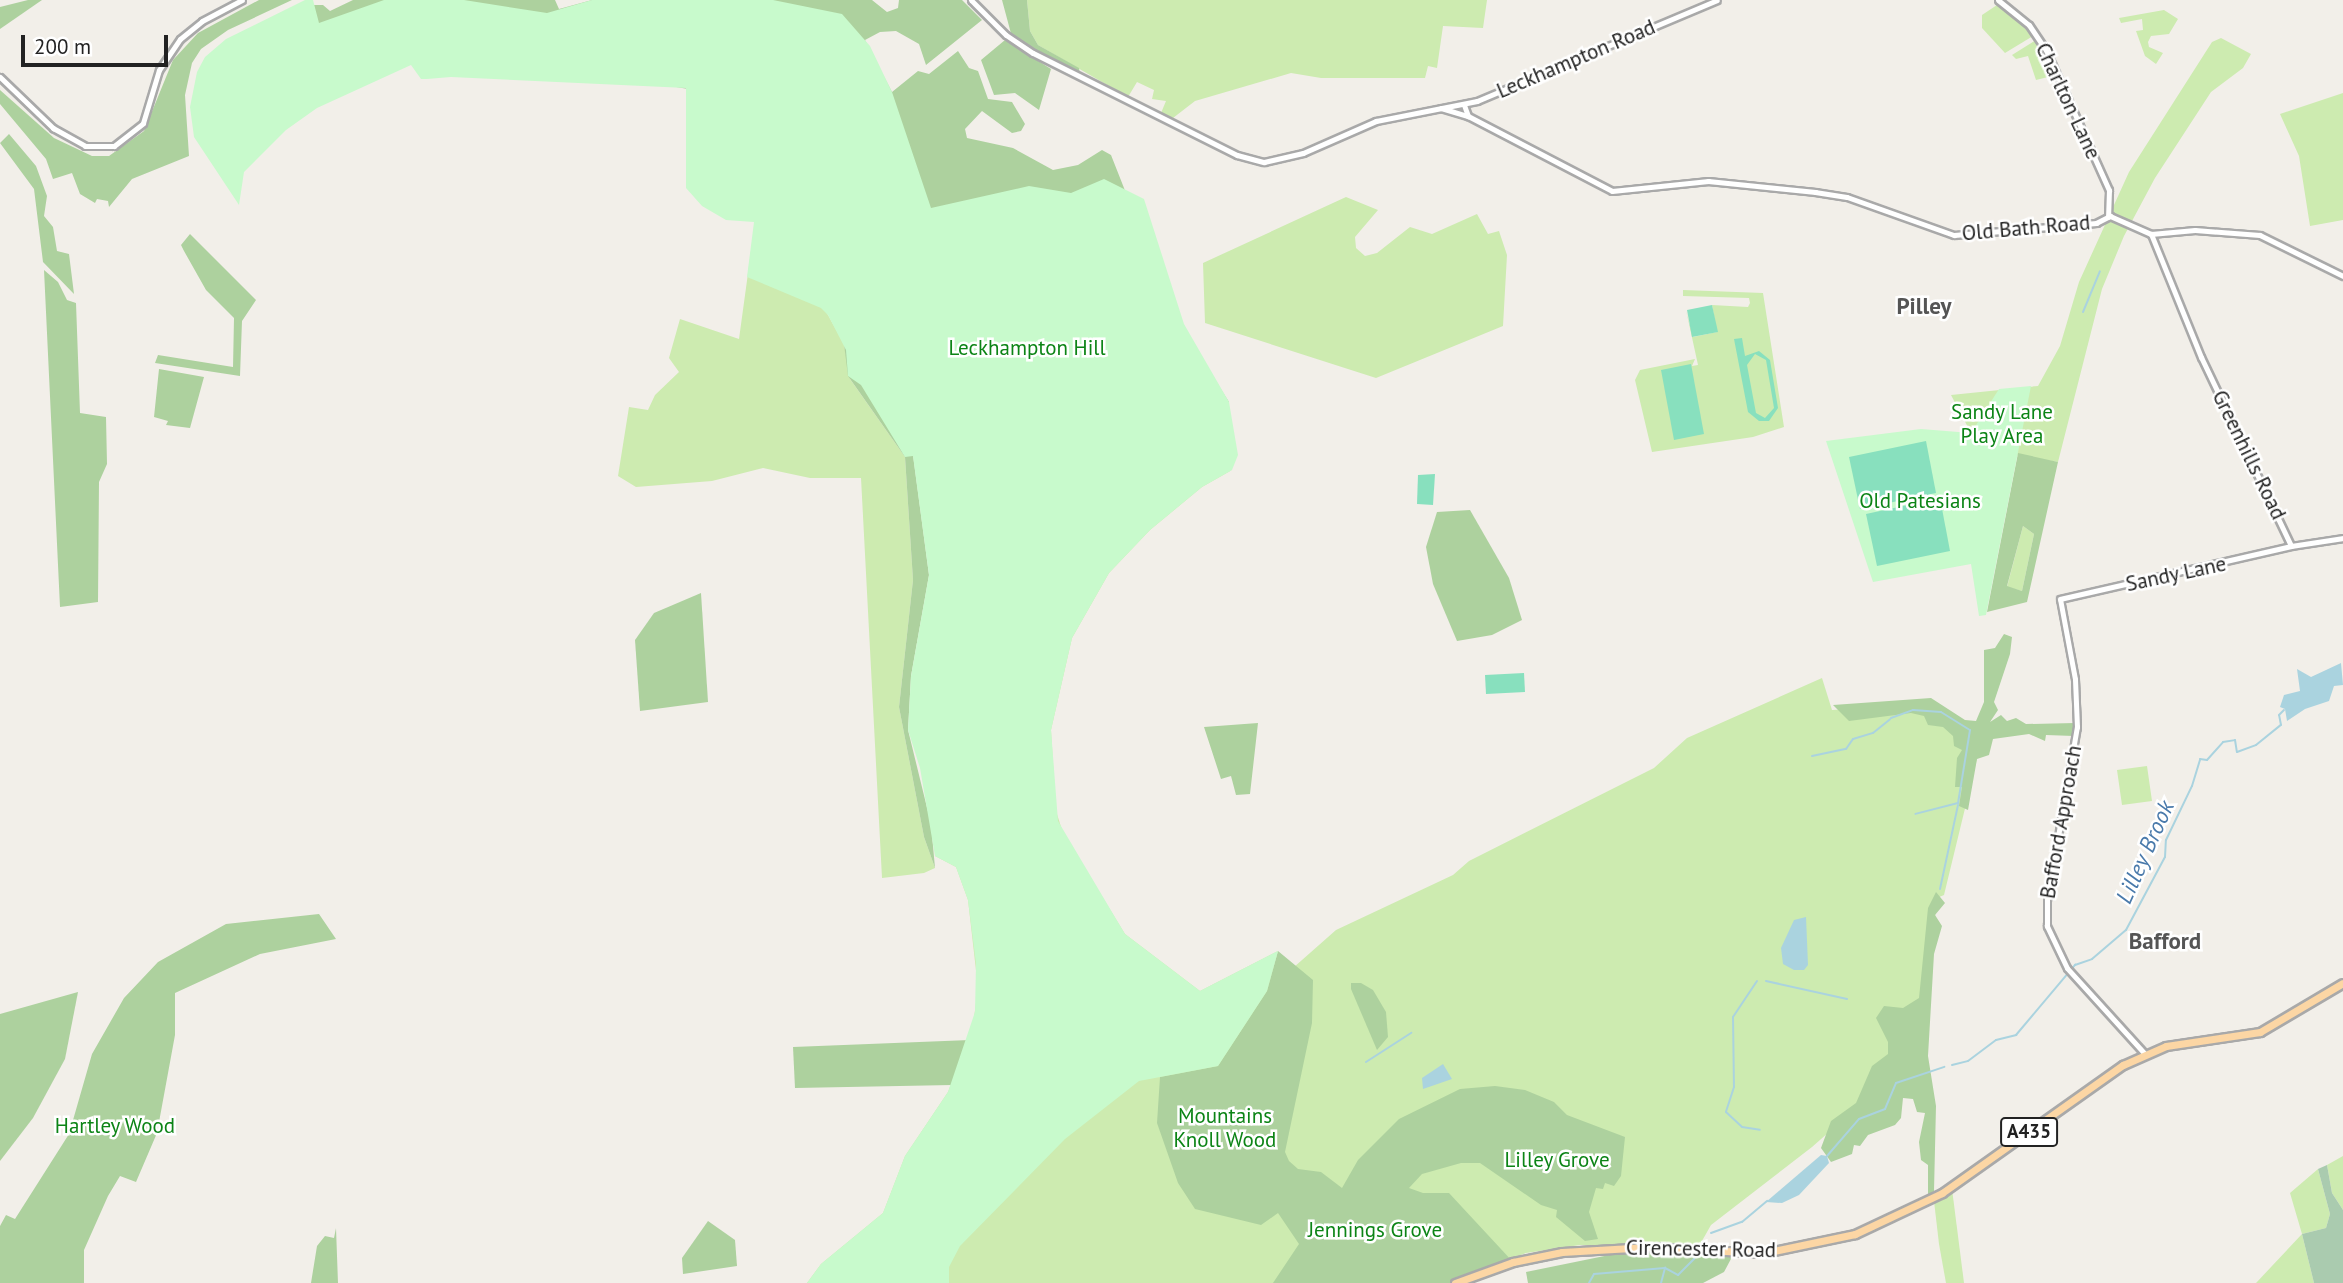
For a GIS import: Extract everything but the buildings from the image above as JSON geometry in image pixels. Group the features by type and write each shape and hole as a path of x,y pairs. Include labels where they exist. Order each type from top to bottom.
{"main road":[{"name":"Cirencester Road","path":"1455,1283 1513,1262 1573,1251 1649,1247 1763,1253 1808,1247 1858,1233 1950,1188 2077,1093 2145,1054 2178,1044 2260,1032 2343,984"}],"street":[{"path":"0,77 26,107 62,134 90,148 114,146 143,123 159,70 180,39 202,21 243,0"},
{"name":"Leckhampton Road","path":"971,0 1006,35 1033,53 1252,161 1284,160 1376,121 1432,108 1464,105 1717,0"},
{"name":"Charlton Lane","path":"1998,0 2029,25 2046,50 2109,190 2108,217"},
{"path":"1464,105 1468,116"},
{"name":"Old Bath Road","path":"1440,107 1468,116 1612,191 1708,181 1815,192 1854,200 1954,234 2096,223 2108,217 2151,234 2195,230 2260,235 2343,276"},
{"name":"Greenhills Road","path":"2151,234 2204,364 2291,546"},
{"name":"Sandy Lane","path":"2060,599 2280,552 2291,546 2343,538"},
{"name":"Bafford Approach","path":"2060,599 2073,665 2077,731 2046,905 2051,941 2067,968 2145,1054"}],"green space":[{"path":"28,0 42,0 0,29 0,7"},
{"path":"259,0 292,0 228,30 201,49 192,63 185,95 189,156 132,179 109,207 108,201 97,199 95,203 80,194 72,173 53,179 46,159 0,104 0,90 54,138 92,156 109,156 144,131 173,60 198,33"},
{"name":"Leckhampton Hill","path":"305,0 313,0 319,23 384,0 464,0 547,13 592,0 773,0 842,14 870,46 892,92 931,208 1029,186 1071,193 1104,179 1144,199 1184,324 1229,402 1238,455 1232,470 1202,487 1150,530 1109,573 1072,638 1051,730 1058,821 1125,934 1200,991 1278,951 1267,991 1218,1066 1139,1081 1065,1139 960,1246 949,1267 949,1283 807,1283 821,1264 883,1213 905,1156 948,1092 975,1012 976,964 968,900 956,867 935,856 920,768 908,730 911,676 929,575 913,456 905,457 861,385 848,376 846,350 828,315 821,308 747,277 754,222 726,220 702,206 686,188 686,88 451,77 421,79 411,65 317,108 286,130 244,172 239,205 194,137 190,107 197,72 205,57 226,39"},
{"path":"353,0 555,0 559,9 592,0 872,0 887,12 898,8 899,0 962,0 982,20 926,65 919,44 896,31 880,32 865,40 892,92 918,71 929,74 958,51 969,68 978,71 988,99 1012,102 1025,124 1021,131 1012,133 982,111 965,129 967,138 1013,148 1053,170 1078,165 1102,150 1111,155 1174,315 1229,402 913,455 929,575 911,676 908,730 931,824 935,868 924,837 899,707 913,580 905,457 848,376 844,344 849,338 688,89 330,28 298,18 305,5 323,5 330,11"},
{"path":"1002,0 1027,0 1030,31 1038,45 1079,68 1080,75 1013,41"},
{"path":"1027,0 1487,0 1483,28 1443,26 1437,68 1428,66 1425,78 1321,78 1291,73 1195,101 1173,118 1161,113 1166,101 1152,99 1154,90 1137,82 1128,97 1038,45 1030,31"},
{"path":"2000,3 2029,27 2033,36 2005,53 1982,28 1982,15"},
{"path":"2164,10 2178,19 2169,34 2151,36 2148,42 2149,47 2163,53 2156,64 2145,56 2136,31 2143,30 2142,19 2121,23 2119,18"},
{"name":"Sandy Lane Play Area","path":"2221,38 2251,54 2243,68 2211,92 2155,178 2124,236 2102,289 2058,462 2014,455 1971,433 1951,395 2038,386 2060,346 2079,282 2129,172 2212,42"},
{"path":"1005,40 1051,69 1039,110 1015,93 994,95 981,60"},
{"path":"2036,40 2052,76 2036,80 2028,56 2016,59 2012,55"},
{"path":"688,89 828,315 844,344 850,379 905,457 913,580 899,707 924,837 935,868 924,873 882,878 861,478 810,478 763,468 712,481 636,487 618,476 629,407 648,410 655,395 679,372 669,358 680,319 739,339 755,222"},
{"path":"2343,93 2343,220 2310,226 2299,156 2280,114"},
{"path":"9,134 36,166 47,196 44,216 53,227 57,251 69,254 74,294 43,262 34,189 0,143"},
{"path":"1346,197 1378,210 1355,237 1356,248 1365,256 1377,253 1410,227 1432,234 1477,214 1488,234 1499,231 1507,255 1503,326 1376,378 1205,323 1203,263"},
{"path":"190,234 256,300 242,321 240,376 155,363 158,355 233,367 234,318 206,290 184,251 181,245"},
{"path":"44,270 58,282 67,300 76,303 80,413 106,417 107,464 99,482 98,602 60,607"},
{"path":"1683,290 1763,293 1784,427 1753,437 1652,452 1635,380 1640,370 1695,359 1692,366 1698,365 1686,310 1693,337 1717,332 1712,305 1748,307 1750,303 1749,298 1683,296"},
{"path":"1712,305 1718,332 1692,337 1687,310"},
{"path":"1742,338 1745,356 1759,351 1770,360 1778,408 1769,421 1759,421 1748,412 1734,339","holes":["1755,354 1766,360 1774,408 1765,418 1756,413 1747,365"]},
{"path":"1691,364 1704,434 1674,440 1661,370"},
{"path":"159,369 204,377 190,428 166,425 168,421 154,417"},
{"name":"Old Patesians","path":"2031,386 1986,615 1979,616 1971,564 1873,582 1826,441 1921,429 1971,433 1999,389"},
{"path":"1926,441 1936,493 1860,509 1849,457"},
{"path":"2018,453 2058,462 2027,602 1987,612","holes":["2023,526 2034,534 2022,591 2007,586"]},
{"path":"1232,470 1202,487 1150,530 1109,573 1072,638 1051,730 1056,811 1063,833 1125,934 1200,991 1278,951 1268,990 1336,930 1453,875 1469,861 1654,768 1687,738 1822,678 1832,710 1905,706 1985,726 1944,895 1937,898 1921,1051 1812,1147 1711,1225 1698,1248 1580,1245 1526,1253 1447,1283 807,1283 821,1264 883,1213 905,1156 948,1092 973,1025 978,988 968,900 956,867 935,856 929,575"},
{"path":"1435,474 1433,505 1417,504 1418,475"},
{"path":"1940,498 1950,551 1877,566 1866,514"},
{"path":"1470,510 1509,578 1522,620 1492,635 1457,641 1433,584 1426,547 1437,512"},
{"path":"2023,526 2034,534 2022,591 2007,587"},
{"path":"701,593 708,702 640,711 635,640 654,613"},
{"path":"2004,634 2012,637 2010,654 1994,702 1998,710 1990,722 2001,715 2007,721 2016,718 2026,724 2075,723 2074,736 2046,735 2045,741 2029,734 1993,739 1989,755 1977,759 1968,810 1959,806 1962,787 1955,787 1957,758 1962,750 1954,746 1953,736 1943,727 1928,725 1924,716 1911,713 1849,721 1833,705 1931,698 1965,720 1976,721 1984,702 1984,650 1995,648"},
{"path":"1524,673 1525,692 1486,694 1485,675"},
{"path":"1258,723 1250,794 1236,795 1231,776 1221,779 1204,727"},
{"path":"2147,766 2152,801 2122,805 2117,770"},
{"path":"1936,892 1945,903 1935,915 1942,926 1934,954 1928,1056 1936,1106 1934,1191 1928,1195 1928,1165 1921,1160 1919,1142 1925,1113 1917,1112 1913,1099 1903,1098 1901,1118 1895,1125 1868,1135 1860,1146 1854,1145 1852,1154 1831,1162 1821,1148 1831,1121 1856,1103 1872,1066 1888,1054 1888,1042 1876,1018 1884,1006 1903,1008 1919,998 1928,908"},
{"name":"Hartley Wood","path":"319,914 336,939 260,954 175,993 175,1035 157,1133 136,1182 120,1176 108,1196 84,1250 84,1283 0,1283 0,1226 6,1215 15,1219 69,1134 92,1054 124,998 158,962 226,924"},
{"path":"1278,951 1313,980 1312,1023 1285,1152 1289,1161 1298,1169 1321,1172 1342,1188 1358,1160 1399,1119 1460,1089 1495,1086 1525,1090 1554,1102 1567,1115 1625,1137 1621,1176 1614,1186 1605,1183 1603,1189 1596,1188 1589,1212 1598,1239 1585,1241 1556,1217 1557,1210 1541,1205 1480,1163 1461,1163 1422,1174 1409,1188 1423,1193 1449,1193 1513,1262 1455,1283 1273,1283 1299,1244 1278,1213 1261,1225 1195,1209 1178,1183 1157,1123 1160,1077 1218,1066 1267,991"},
{"path":"1351,983 1361,983 1373,990 1386,1012 1388,1037 1377,1050 1351,989"},
{"name":"Hartley Wood","path":"78,992 65,1059 33,1118 0,1161 0,1014"},
{"path":"970,1040 952,1085 795,1088 793,1047"},
{"path":"2343,1156 2343,1210 2332,1193 2327,1165"},
{"path":"2327,1165 2332,1193 2343,1210 2343,1283 2314,1283 2302,1234 2326,1228 2330,1214 2318,1169"},
{"path":"2318,1169 2330,1214 2326,1228 2302,1234 2290,1193"},
{"path":"1952,1189 1964,1283 1946,1283 1939,1244 1934,1201"},
{"path":"708,1221 735,1240 737,1266 683,1274 682,1258"},
{"path":"336,1228 338,1283 311,1283 317,1246 325,1236 334,1238"},
{"path":"2302,1234 2314,1283 2256,1283"},
{"path":"1629,1251 1732,1257 1724,1272 1703,1283 1528,1283 1526,1272"}],"water":[{"path":"2341,663 2343,685 2334,686 2329,701 2305,709 2287,721 2285,709 2280,707 2284,695 2300,691 2297,669 2311,677"},
{"path":"1806,917 1808,965 1804,970 1794,970 1783,964 1781,948 1794,920"},
{"path":"1443,1064 1452,1079 1423,1089 1422,1078"},
{"path":"1821,1155 1827,1156 1829,1163 1799,1195 1782,1203 1766,1202"}],"waterway":[{"path":"2083,312 2100,271"},
{"path":"1891,718 1913,710 1941,712 1970,730 1958,803 1915,814"},
{"name":"Lilley Brook","path":"1952,1065 1968,1061 1996,1040 2016,1035 2075,965 2092,959 2126,930 2165,857 2166,840 2192,786 2200,759 2207,760 2223,742 2235,740 2237,752 2256,745 2281,725 2279,715 2284,710"},
{"path":"1812,756 1846,749 1853,739 1873,733 1890,719"},
{"path":"1940,889 1958,805"},
{"path":"1757,981 1733,1017 1734,1087 1726,1112 1742,1127 1760,1130"},
{"path":"1766,981 1847,999"},
{"path":"1366,1062 1411,1033"},
{"name":"Lilley Brook","path":"1827,1156 1859,1119 1885,1109 1896,1083 1944,1067"},
{"name":"Lilley Brook","path":"1711,1233 1742,1222 1767,1201"},
{"name":"Lilley Brook","path":"1589,1283 1594,1274 1665,1268 1678,1275 1694,1259"},
{"path":"1661,1283 1665,1268"}],"district":[{"name":"Pilley","path":"1924,306"},
{"name":"Bafford","path":"2165,941"}],"park label":[{"name":"Mountains Knoll Wood","path":"1225,1128"},
{"name":"Lilley Grove","path":"1557,1160"},
{"name":"Jennings Grove","path":"1375,1230"}]}
